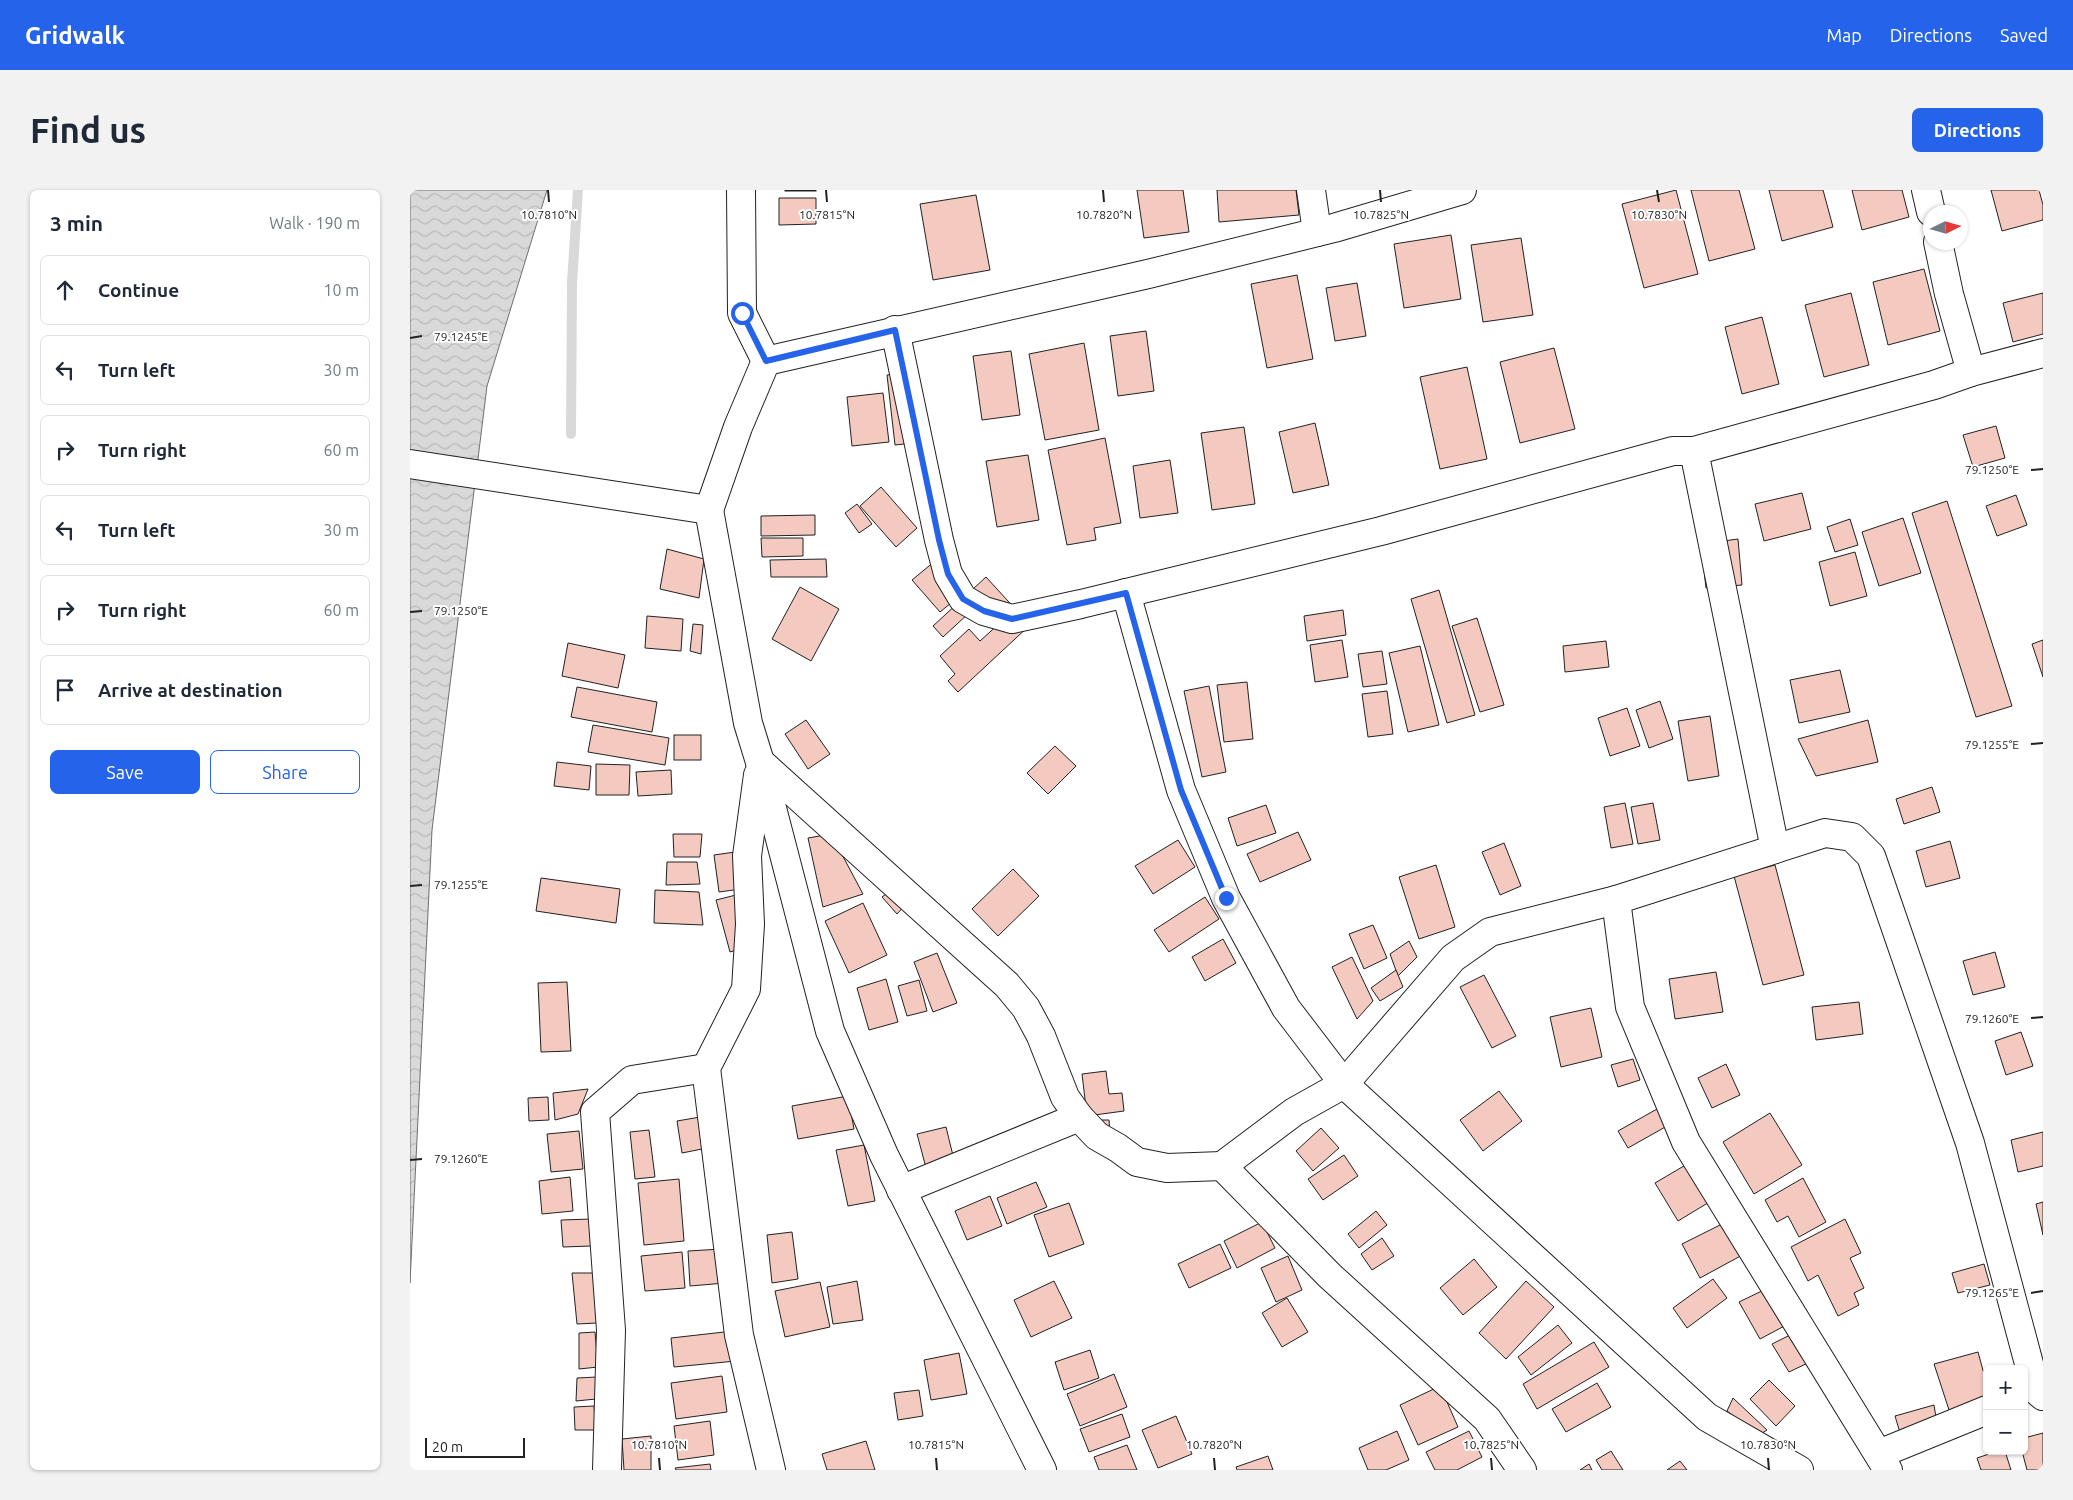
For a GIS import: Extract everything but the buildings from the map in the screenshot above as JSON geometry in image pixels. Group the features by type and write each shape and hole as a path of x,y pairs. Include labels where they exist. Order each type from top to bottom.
{"street":[{"path":"741,190 742,313 766,361 738,427 709,510 748,722 830,1031 884,1155 1042,1470"},
{"path":"1311,190 1317,232"},
{"path":"766,361 895,330 1148,274 1317,232 1462,190"},
{"path":"1926,190 1929,205"},
{"path":"1940,250 1949,294 1971,372"},
{"path":"895,330 939,540 948,574 963,599 984,611 1012,619 1381,531 1673,451 1694,451 2043,353"},
{"path":"1694,451 1775,849"},
{"path":"410,464 709,510"},
{"path":"1126,593 1181,790 1226,898 1286,1008 1344,1084 1707,1417 1799,1470"},
{"path":"760,762 747,856 750,924 746,989 706,1068 739,1335 771,1470"},
{"path":"760,762 1006,985 1026,1008 1041,1036 1065,1097 1079,1118 1097,1136 1137,1162 1167,1168 1222,1166 1294,1112 1344,1084 1453,958 1490,932 1616,900 1825,833 1852,836 1871,856 1970,1143 2035,1394"},
{"path":"1616,900 1630,1007 1686,1142 1884,1462 1983,1412"},
{"path":"608,1470 611,1330 595,1112 632,1080 706,1068"},
{"path":"901,1190 1079,1118"},
{"path":"1222,1166 1330,1276 1487,1419 1522,1470"}],"water":[{"path":"410,190 547,190 487,386 432,830 410,1283"}],"waterway":[{"path":"571,434 572,283 578,190"}],"route":[{"path":"742,313 766,361 895,330 939,540 948,574 963,599 984,611 1012,619 1126,593 1181,790 1226,898"}]}
